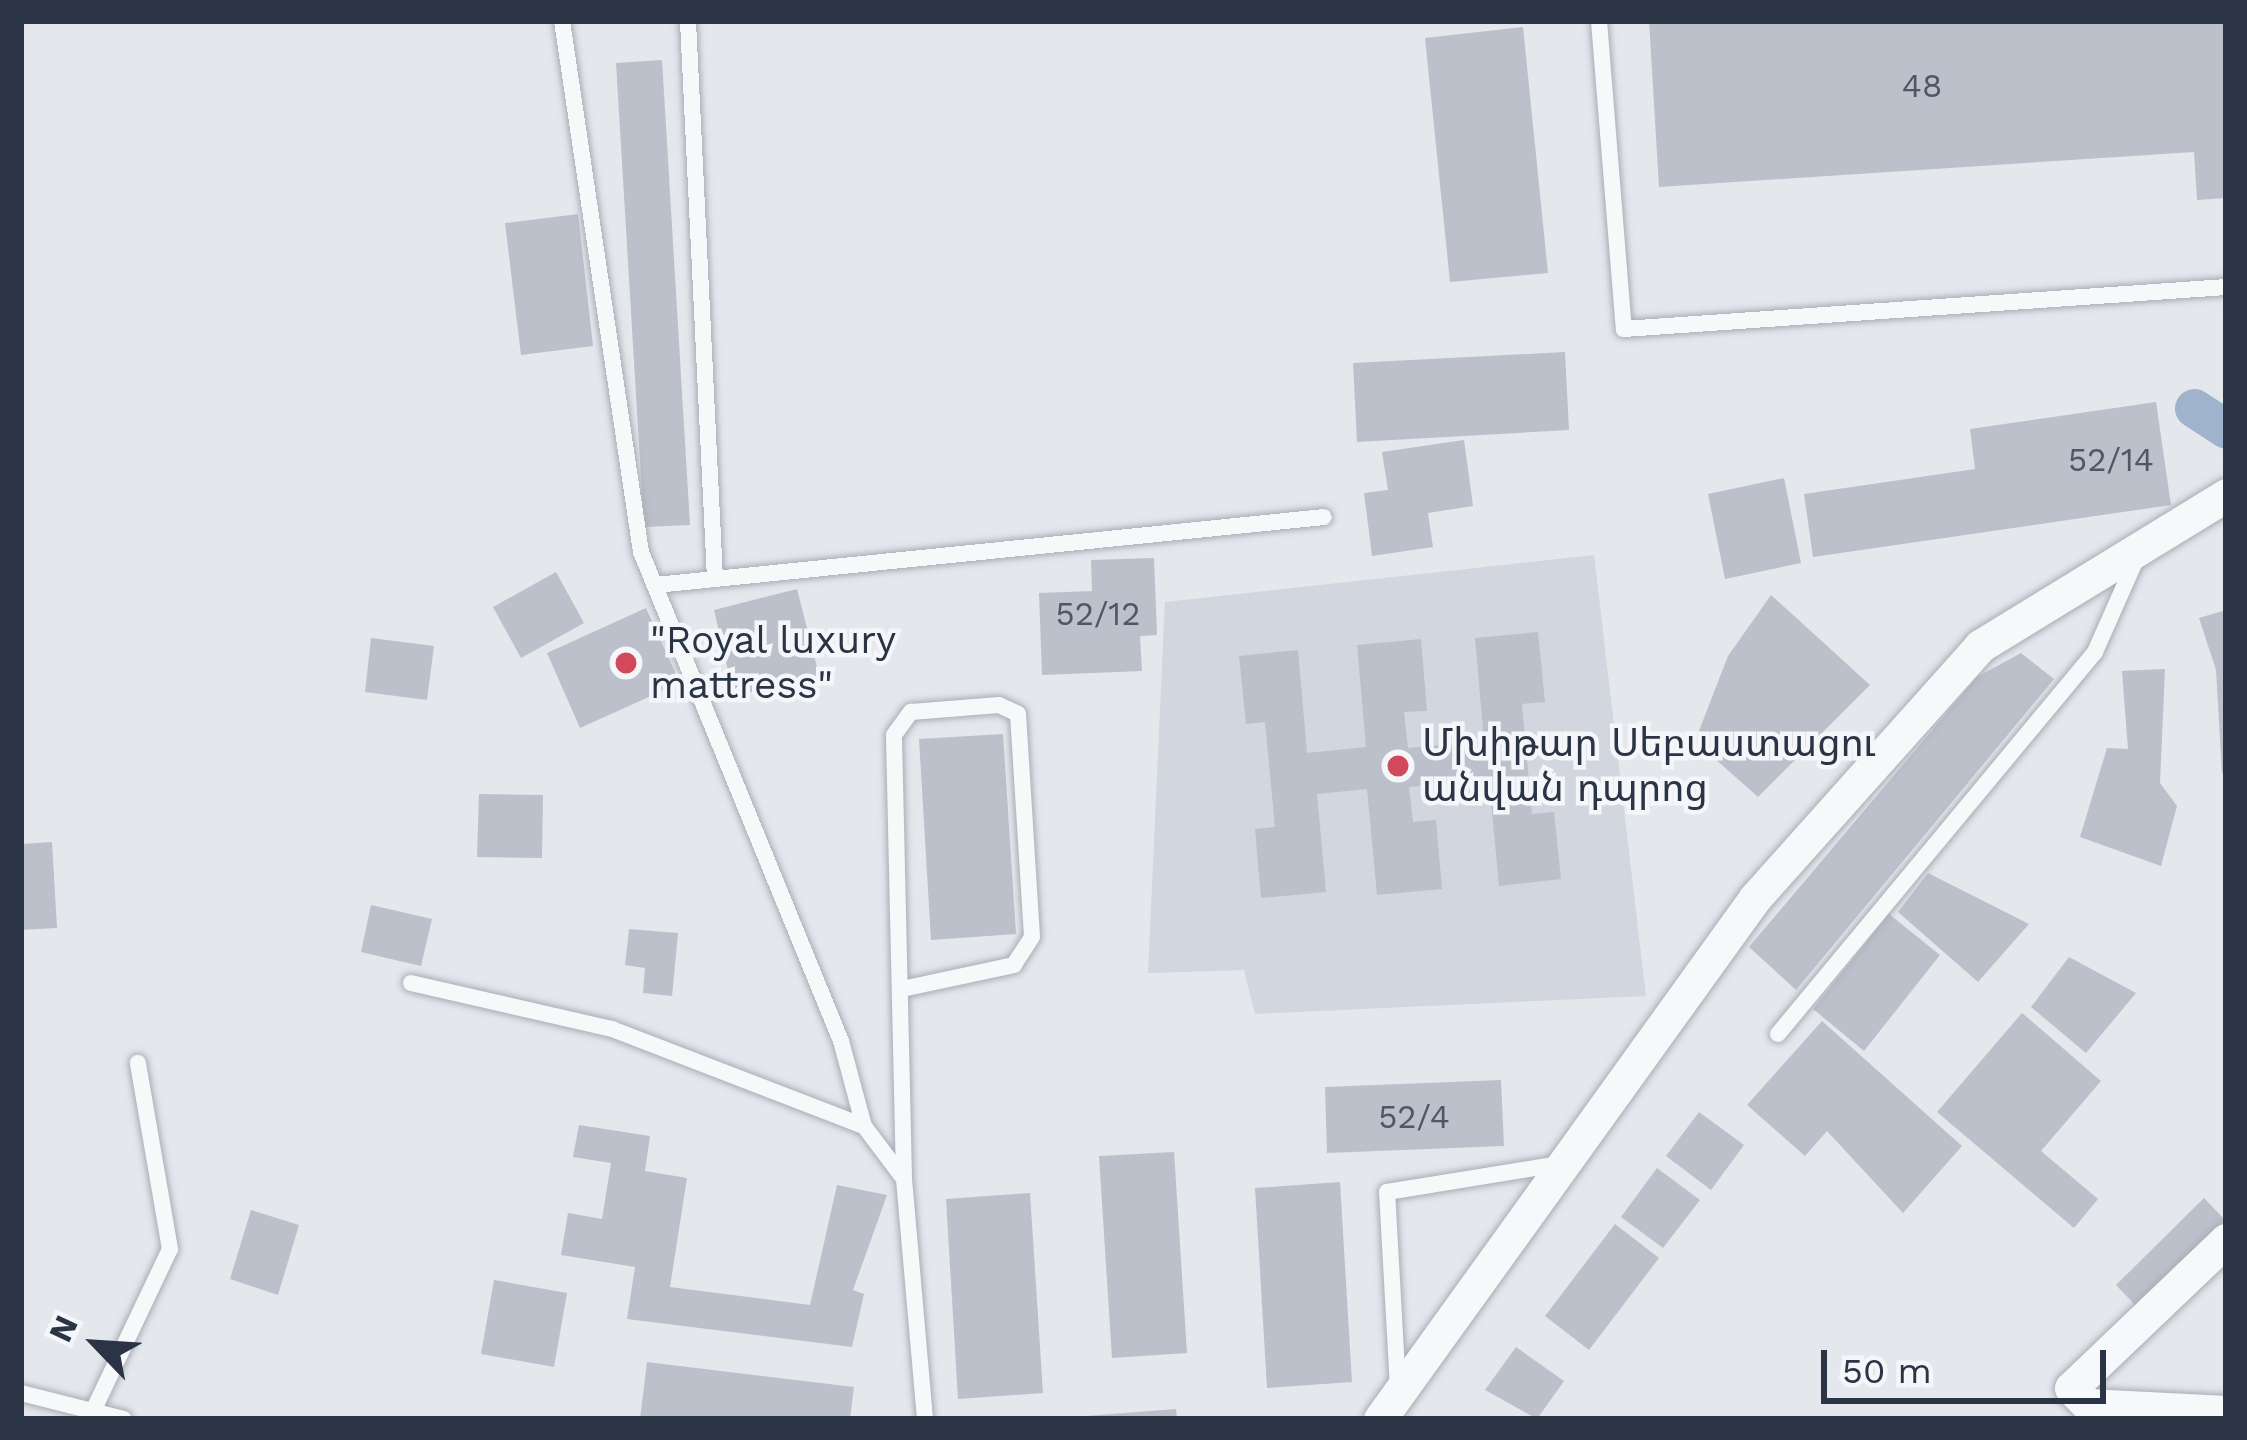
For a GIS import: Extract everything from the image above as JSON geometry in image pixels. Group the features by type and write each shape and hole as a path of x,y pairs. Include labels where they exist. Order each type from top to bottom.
{"street":[{"path":"1389,1407 1572,1162 1755,898 1980,646 2226,495"},
{"path":"2226,1240 2071,1388 2088,1406 2226,1412"}],"lane":[{"path":"562,21 641,552 841,1041 864,1126 904,1179"},
{"path":"688,21 715,579"},
{"path":"1599,21 1624,329 2226,287"},
{"path":"656,585 1324,517"},
{"path":"1778,1034 2095,652 2143,546"},
{"path":"907,988 1014,965 1032,937 1018,714 999,705 911,712 894,735 907,988 904,1179 925,1419"},
{"path":"410,983 612,1029 864,1126"},
{"path":"94,1409 170,1249 138,1063"},
{"path":"1389,1407 1387,1192 1572,1162"},
{"path":"21,1393 124,1419"}],"shaded area":[{"path":"1594,555 1646,996 1255,1014 1244,970 1148,973 1165,602"}],"building":[{"path":"1649,21 2226,21 2226,198 2197,200 2194,152 1659,187"},
{"path":"1523,27 1548,273 1450,282 1425,38"},
{"path":"662,60 690,525 644,527 616,63"},
{"path":"578,214 593,346 521,355 505,223"},
{"path":"1565,352 1569,430 1357,442 1353,363"},
{"path":"2156,402 2171,505 1813,557 1804,494 1975,469 1970,429"},
{"path":"1464,440 1473,506 1428,513 1433,547 1372,556 1364,493 1388,490 1382,452"},
{"path":"1784,478 1801,563 1725,579 1708,494"},
{"path":"1154,558 1157,635 1140,636 1142,671 1042,675 1039,593 1092,591 1091,560"},
{"path":"556,572 584,623 521,658 493,607"},
{"path":"797,589 819,675 734,696 714,610"},
{"path":"1771,595 1870,685 1758,797 1695,741 1728,656"},
{"path":"646,608 680,683 580,728 547,653"},
{"path":"2226,610 2226,773 2222,773 2216,670 2199,618"},
{"name":"Մխիթար Սեբաստացու անվան դպրոց","path":"1538,632 1545,702 1522,704 1532,814 1554,812 1561,879 1499,886 1489,780 1409,787 1413,822 1436,820 1442,889 1377,895 1367,789 1317,794 1326,892 1261,898 1255,829 1275,827 1265,722 1246,724 1239,656 1298,650 1307,753 1366,747 1357,645 1421,639 1427,711 1404,712 1408,748 1484,741 1475,638"},
{"path":"371,638 434,646 427,700 365,692"},
{"path":"2021,653 2054,679 1796,990 1749,947 1977,677"},
{"path":"2165,669 2160,783 2177,806 2161,866 2080,837 2107,748 2128,749 2122,671"},
{"path":"1003,734 1016,934 931,940 919,739"},
{"path":"479,794 543,795 542,858 477,857"},
{"path":"52,842 57,928 21,930 21,844"},
{"path":"1928,873 2029,924 1978,982 1898,912"},
{"path":"371,905 432,919 421,966 361,952"},
{"path":"1889,914 1940,955 1864,1051 1813,1009"},
{"path":"629,929 678,933 672,996 643,993 645,968 625,965"},
{"path":"2069,957 2136,993 2086,1053 2031,1007"},
{"path":"2022,1013 2101,1081 2041,1151 2098,1199 2074,1228 1937,1112"},
{"path":"1822,1021 1962,1146 1903,1213 1827,1131 1805,1156 1747,1105"},
{"path":"1501,1080 1504,1146 1327,1153 1325,1087"},
{"path":"1699,1112 1744,1145 1711,1190 1666,1156"},
{"path":"579,1125 650,1136 645,1171 687,1178 670,1287 810,1305 837,1185 887,1195 853,1290 864,1294 852,1347 627,1319 635,1267 561,1255 568,1213 602,1219 611,1163 573,1157"},
{"path":"1174,1152 1187,1353 1112,1358 1099,1156"},
{"path":"1657,1168 1700,1200 1663,1248 1621,1217"},
{"path":"1340,1182 1352,1382 1267,1388 1255,1188"},
{"path":"1030,1193 1043,1393 958,1399 946,1199"},
{"path":"2204,1198 2225,1220 2137,1307 2116,1285"},
{"path":"251,1210 299,1225 278,1295 230,1279"},
{"path":"1615,1224 1659,1258 1589,1350 1545,1316"},
{"path":"494,1280 567,1293 554,1367 481,1354"},
{"path":"1516,1347 1564,1381 1537,1419 1485,1390"},
{"path":"647,1362 854,1387 850,1419 640,1419"},
{"path":"1176,1409 1177,1419 1086,1419 1086,1416"}],"waterway":[{"path":"2194,408 2226,429"}],"place":[{"name":"\"Royal luxury mattress\"","path":"626,663"},
{"name":"Մխիթար Սեբաստացու անվան դպրոց","path":"1398,766"}]}
